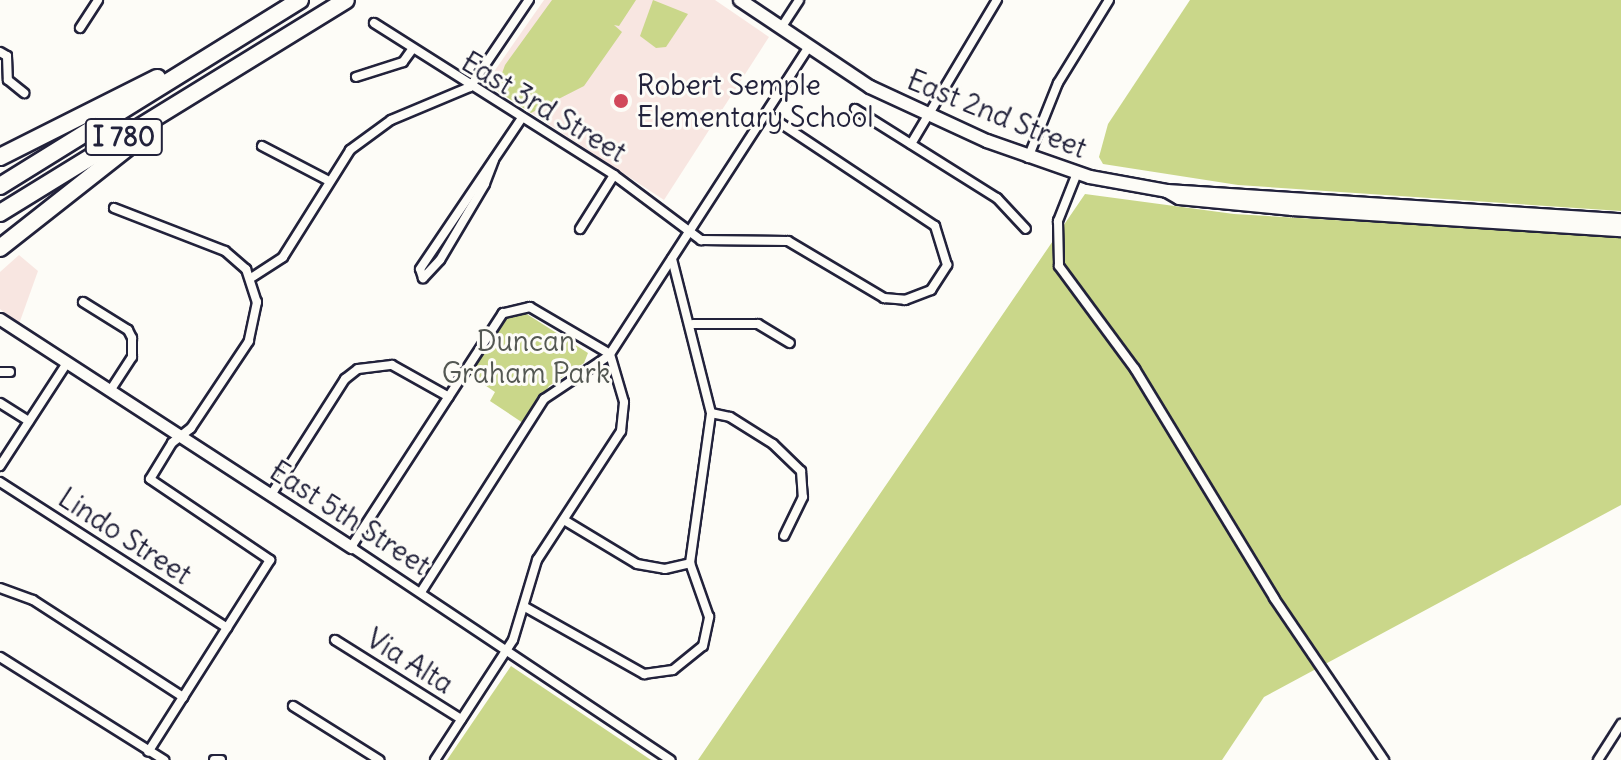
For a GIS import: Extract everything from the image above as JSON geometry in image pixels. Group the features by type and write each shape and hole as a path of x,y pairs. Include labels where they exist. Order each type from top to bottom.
{"highway":[{"path":"250,31 287,0"},
{"name":"I 780","path":"0,186 300,0"},
{"name":"I 780","path":"0,213 346,0"},
{"path":"328,11 355,0"},
{"path":"0,157 220,49"},
{"path":"0,248 86,178 247,61"}],"main road":[{"name":"East 2nd Street","path":"740,0 808,48 929,116 1028,158 1077,173 1167,191 1621,220"},
{"name":"East 2nd Street","path":"1167,191 1179,198 1265,207 1621,230"}],"street":[{"path":"80,28 98,0"},
{"path":"251,278 283,257 327,180 376,129 470,87 529,0"},
{"path":"781,28 799,0"},
{"path":"911,144 997,0"},
{"path":"1028,158 1058,83 1109,0"},
{"name":"East 3rd Street","path":"374,23 411,51 614,175 690,231"},
{"path":"421,592 544,399 610,354 768,115 808,48"},
{"path":"356,77 403,62 411,51"},
{"path":"0,52 7,56 8,80 24,93"},
{"path":"855,109 997,198 1026,229"},
{"path":"690,231 705,240 762,237 788,241 894,300 921,297 941,278 946,250 935,226 768,115"},
{"path":"494,160 485,184 440,260 423,278 420,269 522,118"},
{"path":"262,146 327,180"},
{"path":"1077,173 1058,221 1059,266 1147,387 1274,598 1384,760"},
{"path":"580,229 614,175"},
{"path":"114,208 225,251 251,278 257,302 254,330 191,428 181,436 150,479 270,560 148,752"},
{"path":"525,607 634,671 673,670 692,660 706,636 707,608 690,563 711,413 693,324 672,259"},
{"path":"83,302 128,330 132,338 132,357 111,389"},
{"path":"351,547 503,313 517,306 530,307 610,354 624,420 533,569 525,607 505,652 435,760"},
{"name":"East 5th Street","path":"0,319 421,592 505,652 670,760"},
{"path":"693,324 758,324 790,343"},
{"path":"0,466 67,363"},
{"path":"271,495 345,379 358,369 392,365 449,397"},
{"path":"0,403 29,421"},
{"path":"711,413 730,417 773,444 801,471 803,497 784,536"},
{"name":"Lindo Street","path":"0,482 227,628"},
{"path":"564,520 637,564 665,569 690,563"},
{"path":"0,588 33,600 183,697"},
{"name":"Via Alta","path":"335,640 461,719"},
{"path":"0,657 164,760"},
{"path":"293,706 379,760"},
{"path":"1598,760 1621,724"},
{"path":"214,760 221,760"}],"shaded area":[{"name":"Robert Semple Elementary School","path":"544,0 715,0 769,37 664,200 486,83"},
{"path":"19,255 38,271 19,324 0,309 0,272"}],"green space":[{"path":"552,0 636,0 619,26 614,25 622,32 584,86 531,113 496,90 505,65"},
{"path":"653,0 688,14 666,47 656,48 640,36"},
{"path":"1190,0 1621,0 1621,211 1238,185 1103,164 1099,157 1108,124"},
{"path":"1085,194 1234,214 1621,237 1621,505 1264,697 1222,760 698,760"},
{"name":"Duncan Graham Park","path":"522,311 588,353 584,363 549,386 523,423 490,401 495,392 470,375 506,317"},
{"path":"511,666 651,760 447,760"}],"place":[{"name":"Robert Semple Elementary School","path":"621,101"}]}
